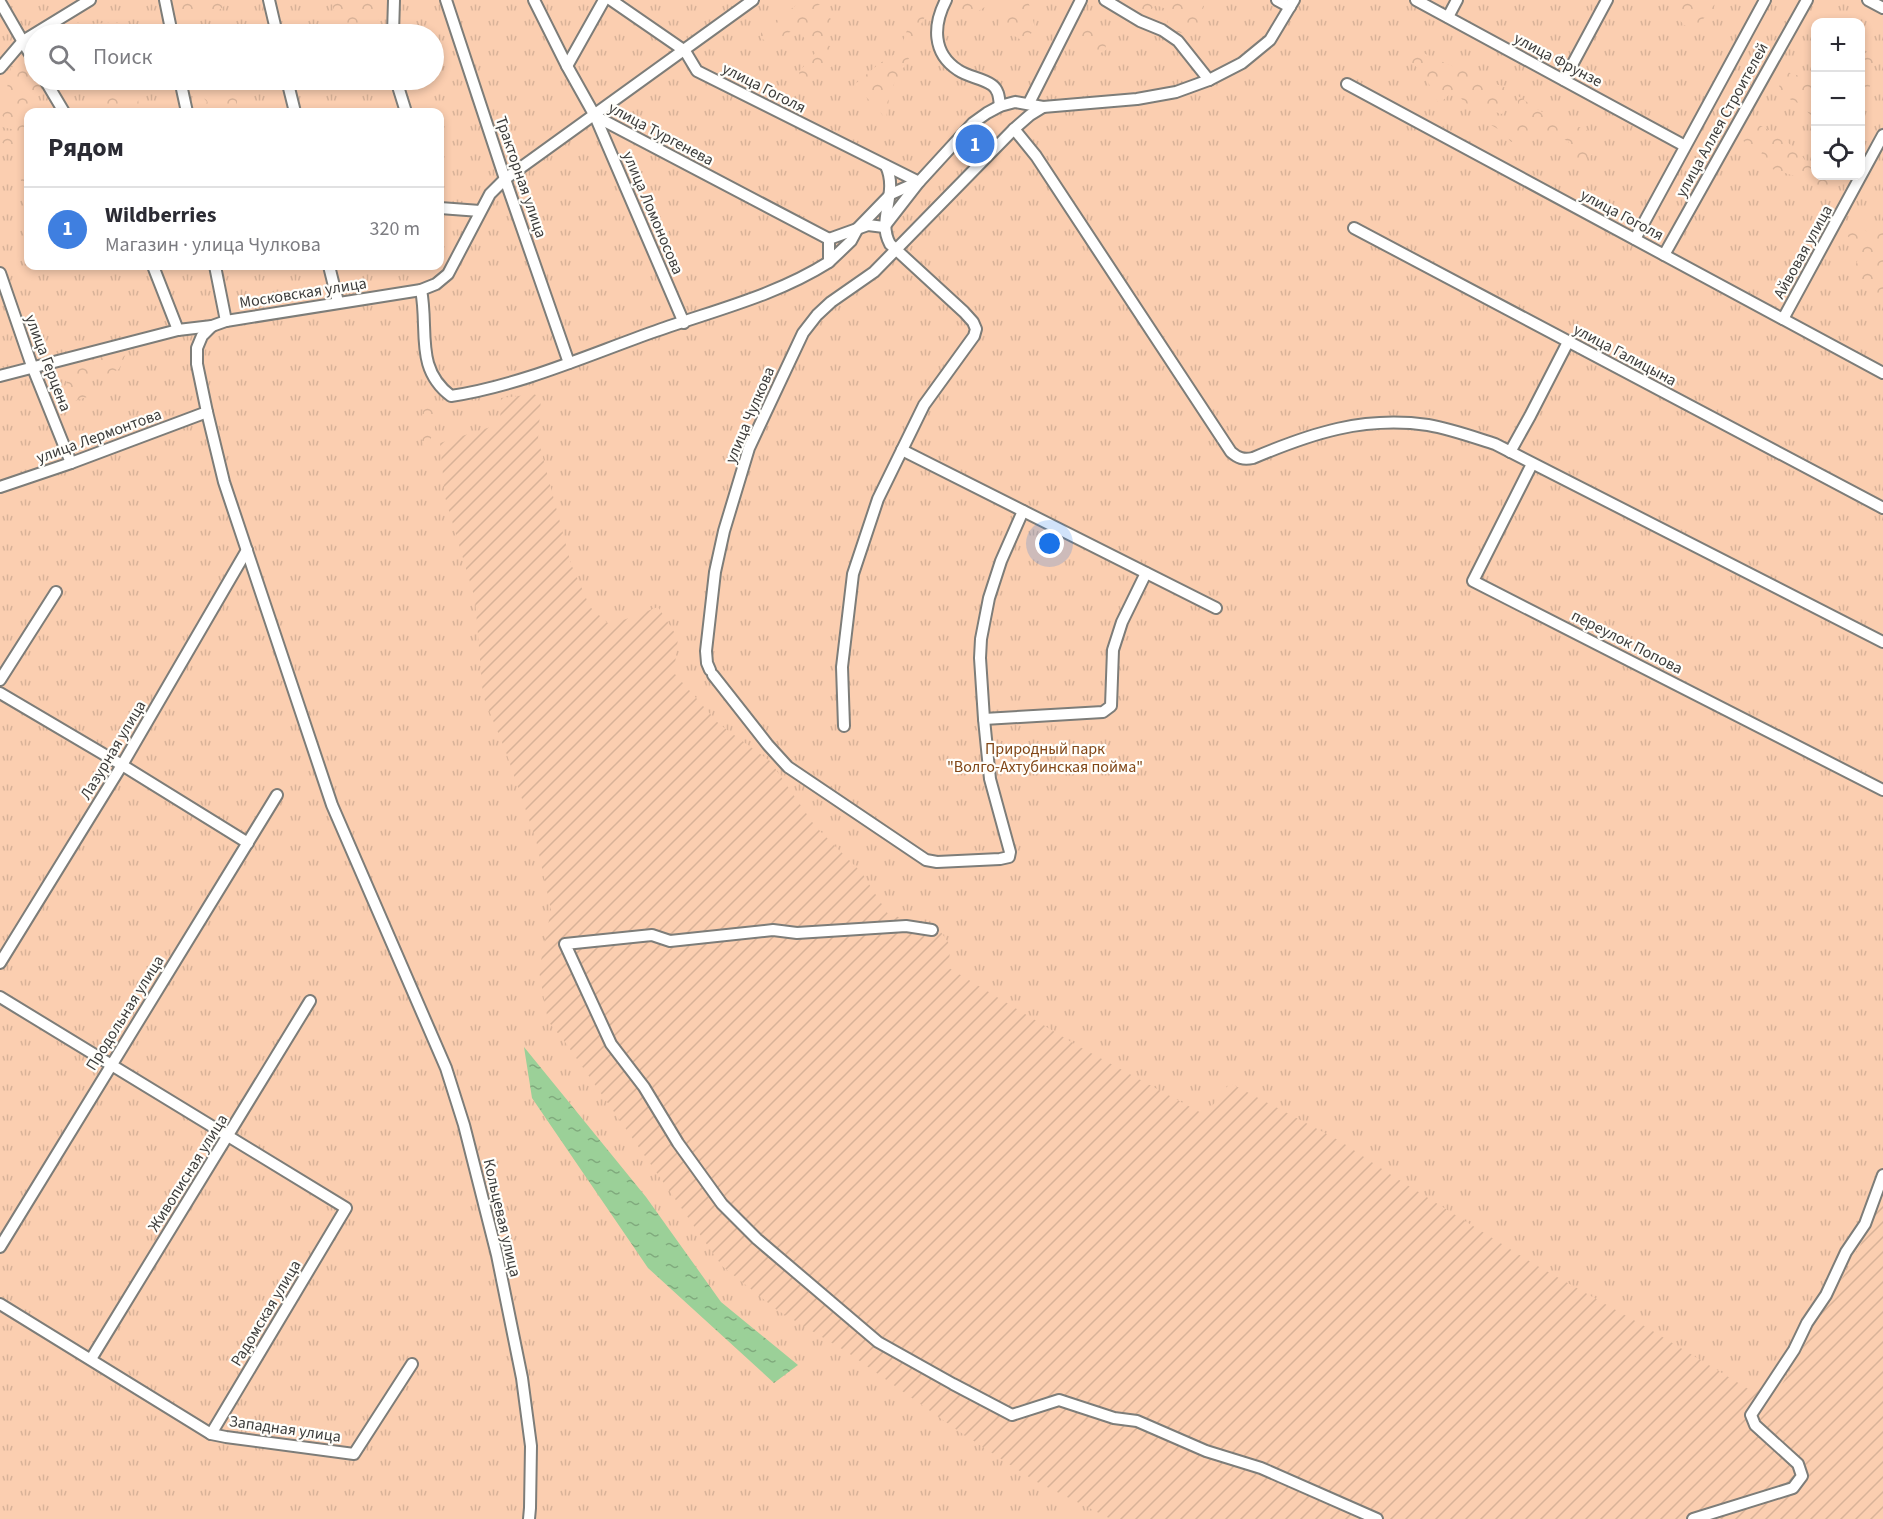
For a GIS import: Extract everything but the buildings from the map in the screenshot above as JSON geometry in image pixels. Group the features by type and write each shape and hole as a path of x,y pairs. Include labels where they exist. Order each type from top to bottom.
{"street":[{"path":"51,24 90,0"},
{"path":"165,0 170,24"},
{"path":"269,0 275,24"},
{"path":"393,24 394,0"},
{"name":"Тракторная улица","path":"446,0 569,363"},
{"name":"улица Тургенева","path":"534,0 595,116 829,239"},
{"path":"567,66 604,0"},
{"name":"улица Гоголя","path":"611,0 685,51 697,71 919,182"},
{"name":"Московская улица","path":"0,376 178,330 421,290 436,284 448,274 490,194 505,179 753,0"},
{"path":"946,0 937,26 940,51 946,60 958,70 993,86 998,93 1000,106"},
{"path":"1029,104 1081,0"},
{"path":"1105,0 1178,41 1209,80"},
{"path":"884,227 919,182 973,123 1000,106 1015,102 1042,107 1137,99 1176,92 1209,80 1242,63 1270,40 1292,4 1277,0"},
{"name":"улица Фрунзе","path":"1416,0 1686,146"},
{"path":"1448,17 1457,0"},
{"path":"1564,80 1607,0"},
{"name":"улица Аллея Строителей","path":"1635,239 1765,0"},
{"name":"улица Аллея Строителей","path":"1664,255 1807,0"},
{"path":"1869,0 1883,8"},
{"path":"0,2 23,41 0,68"},
{"name":"улица Гоголя","path":"1347,84 1883,373"},
{"path":"51,90 62,108"},
{"path":"182,90 186,108"},
{"path":"290,90 294,108"},
{"path":"399,90 405,108"},
{"name":"улица Чулкова","path":"984,719 990,779 1010,852 1009,857 937,862 926,860 788,767 711,672 707,663 706,651 715,572 724,531 749,448 803,333 831,302 874,272 1014,129 1042,107"},
{"name":"улица Ломоносова","path":"595,116 684,322"},
{"path":"1014,129 1036,156 1237,458 1245,459 1299,438 1334,428 1357,425 1399,422 1459,432 1495,444 1883,642"},
{"name":"Айвовая улица","path":"1783,319 1883,135"},
{"path":"844,726 842,667 853,574 878,499 924,405 974,336 976,329 964,312 890,244 884,227 892,183 886,166"},
{"path":"421,290 427,364 440,388 451,396 519,380 780,289 829,262 851,241 858,228 891,195 919,182"},
{"path":"444,208 480,211"},
{"path":"829,262 829,239 868,225 884,227"},
{"name":"улица Галицына","path":"1353,228 1883,508"},
{"path":"155,270 178,330"},
{"path":"216,270 226,321"},
{"path":"330,270 338,302"},
{"name":"улица Герцена","path":"0,273 32,366 71,464"},
{"name":"Кольцевая улица","path":"212,326 202,336 197,348 197,364 225,482 332,805 446,1068 464,1125 494,1244 522,1378 531,1446 529,1519"},
{"path":"1510,452 1568,342"},
{"name":"улица Лермонтова","path":"0,487 71,464 207,412"},
{"path":"902,450 1216,608"},
{"name":"переулок Попова","path":"1532,464 1473,581 1883,790"},
{"path":"1023,511 1001,561 989,597 981,639 984,719 1103,712 1111,706 1113,650 1122,622 1146,573"},
{"name":"Лазурная улица","path":"0,963 122,765 247,550"},
{"path":"0,680 56,592"},
{"path":"0,693 248,843"},
{"name":"Продольная улица","path":"0,1247 277,795"},
{"path":"932,930 906,926 797,933 773,930 670,941 652,935 565,944 611,1044 644,1087 678,1143 722,1204 757,1239 878,1342 1012,1415 1059,1400 1114,1418 1137,1421 1206,1451 1261,1468 1377,1519"},
{"path":"0,997 228,1137"},
{"name":"Живописная улица","path":"91,1359 310,1001"},
{"name":"Радомская улица","path":"211,1434 346,1208 228,1137"},
{"path":"1693,1519 1793,1488 1802,1476 1798,1464 1755,1425 1751,1415 1794,1350 1807,1323 1826,1295 1846,1252 1865,1224 1883,1175"},
{"name":"Западная улица","path":"0,1304 211,1434 354,1454 412,1364"}],"green space":[{"name":"Природный парк \"Волго-Ахтубинская пойма\"","path":"0,0 1883,0 1883,1519 0,1519"},
{"path":"171,0 232,0 219,10 180,20 172,7"},
{"path":"331,0 380,0 378,20 364,24 338,24"},
{"path":"803,0 827,0 817,6 833,21 832,33 824,41 835,51 841,61 809,80 803,90 799,72 815,53 797,28 769,44 760,37 763,27"},
{"path":"927,0 930,0 931,5 920,26 912,53 890,91 886,120 854,85 880,63 899,52 913,14"},
{"path":"951,0 996,0 972,15"},
{"path":"1011,0 1028,0 1035,28 1025,42 998,27 1002,12"},
{"path":"1146,0 1195,0 1204,6 1201,15 1202,31 1191,36 1175,31 1166,25 1171,11 1156,5 1144,16 1136,8"},
{"path":"1684,0 1715,0 1714,9 1696,29 1684,25 1677,17"},
{"path":"63,20 89,24 55,24"},
{"path":"120,22 120,24 89,24"},
{"path":"1080,30 1088,30 1105,37 1106,50 1097,55 1078,45 1071,34"},
{"path":"1411,46 1433,58 1513,91 1511,100 1502,114 1467,104 1453,91 1439,104 1422,73 1406,58"},
{"path":"1873,48 1878,57 1870,69 1873,81 1865,95 1865,72 1865,53"},
{"path":"11,67 24,70 24,90 40,90 31,100 36,108 24,108 24,151 0,142 0,138 16,130 2,127 4,117 0,114 0,98 7,88"},
{"path":"1787,72 1811,80 1811,116 1802,105 1777,93"},
{"path":"115,90 136,90 139,108 89,108 91,102"},
{"path":"197,90 236,90 237,108 202,108 207,102"},
{"path":"1518,96 1540,111 1589,131 1594,154 1579,161 1564,155 1569,142 1549,131 1545,140 1529,136 1511,142 1503,132 1491,125 1501,121 1512,124 1518,114"},
{"path":"1755,123 1787,142 1811,168 1811,180 1842,182 1831,194 1807,180 1766,167 1761,159 1762,151 1747,147 1743,140 1746,132"},
{"path":"24,164 24,195 23,195 19,167"},
{"path":"1852,223 1870,233 1883,233 1883,299 1865,285 1851,280 1862,248 1845,234"},
{"path":"128,349 119,369 87,383 87,397 56,407 58,401 68,393 65,369 80,361"},
{"path":"426,389 436,403 437,411 435,427 426,453 420,434"},
{"path":"534,394 541,398 538,439 571,564 590,607 610,625 658,607 678,638 674,673 719,724 770,761 815,826 862,873 888,914 938,928 950,945 949,968 1078,1046 1205,1115 1230,1083 1340,1141 1534,1264 1646,1327 1750,1390 1762,1388 1776,1395 1859,1248 1883,1195 1883,1519 1111,1519 1035,1481 957,1430 847,1352 777,1310 722,1266 548,1021 539,971 551,910 536,840 506,752 483,696 475,599 445,497 440,443 500,424 501,398"}],"water":[{"path":"524,1047 646,1197 721,1302 798,1365 774,1383 648,1268 532,1098"}],"place":[{"name":"Wildberries","path":"975,144"}]}
